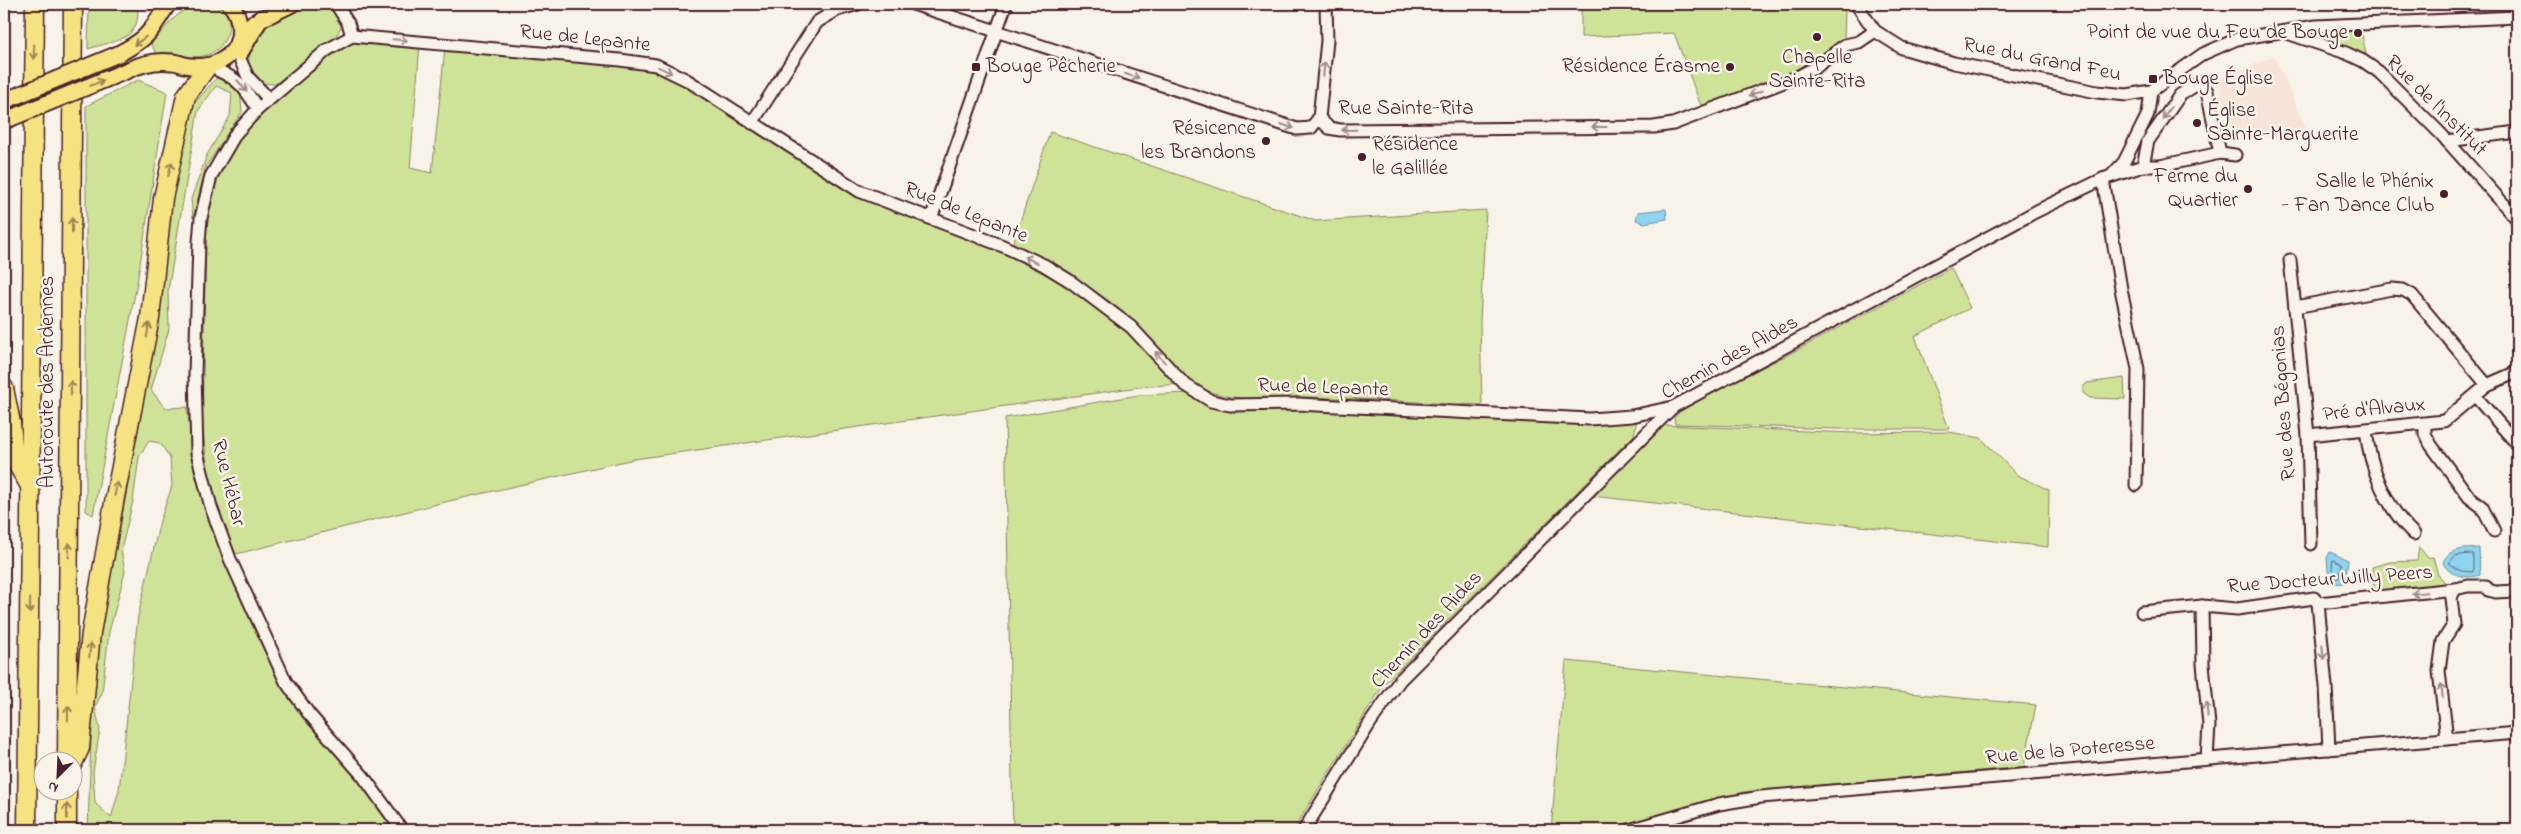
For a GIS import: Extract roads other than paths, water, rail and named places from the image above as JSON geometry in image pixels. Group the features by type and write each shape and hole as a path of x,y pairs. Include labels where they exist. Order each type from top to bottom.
{"highway":[{"name":"Autoroute des Ardennes","path":"27,830 35,4"},
{"name":"Autoroute des Ardennes","path":"68,752 74,4"},
{"path":"78,752 91,632 150,318 163,198 177,138 196,93 213,69"},
{"path":"4,388 11,423 14,459 31,487"},
{"path":"67,802 67,830"}],"main road":[{"path":"4,101 118,54 140,42 157,22 168,4"},
{"path":"213,69 230,54 238,43 240,32 237,15 230,4"},
{"path":"240,32 261,18 292,4"},
{"path":"4,121 137,66 156,62 213,69 238,55 261,18"}],"street":[{"path":"213,69 234,77 243,84 258,109 327,50 352,36 348,23 336,4"},
{"path":"752,123 817,22 838,10 858,4"},
{"name":"Rue Sainte-Rita","path":"914,4 1297,129 1311,128 1319,118 1329,128 1340,130 1654,127 1673,124 1797,77 1816,67 1845,45 1859,42 1875,31"},
{"path":"931,219 1006,4"},
{"path":"1319,118 1327,41 1326,4"},
{"name":"Rue du Grand Feu","path":"1856,4 1875,31 1902,48 1954,63 2097,92 2127,95 2151,91 2203,54 2237,39 2258,34 2285,33"},
{"path":"2285,33 2316,26 2517,17"},
{"name":"Rue de l'Institut","path":"2285,33 2313,41 2363,61 2379,72 2447,140 2517,219"},
{"name":"Rue de Lepante","path":"352,36 620,60 656,65 687,80 860,191 1003,246 1044,265 1070,281 1131,327 1194,392 1211,401 1230,405 1298,404 1589,419 1632,416 1673,407"},
{"path":"238,55 248,77 269,99"},
{"path":"2143,166 2148,141 2180,95 2199,84 2208,92 2220,153"},
{"name":"Chemin des Aides","path":"1304,830 1370,723 1400,680 1673,407 2108,177 2124,162 2148,114 2151,91"},
{"name":"Rue Hébar","path":"258,109 236,133 215,168 205,194 199,242 196,328 197,453 211,507 230,559 286,682 309,714 363,776 402,830"},
{"path":"2447,140 2517,132"},
{"path":"2136,485 2138,369 2121,288 2108,177 2143,166 2160,166 2220,153 2235,155"},
{"name":"Rue des Bégonias","path":"2290,260 2308,436 2311,544"},
{"path":"2295,307 2392,289 2403,290 2412,295 2487,386"},
{"name":"Pré d'Alvaux","path":"2308,436 2425,425 2444,421 2476,397 2487,386 2517,372"},
{"path":"2476,397 2517,444"},
{"path":"2425,425 2425,434 2431,445 2469,497 2482,507 2494,531"},
{"path":"2366,430 2370,461 2374,473 2402,523 2414,534"},
{"name":"Rue Docteur Willy Peers","path":"2142,612 2202,606 2237,609 2314,598 2318,603 2455,589 2468,586 2486,586 2488,590 2495,592 2517,591"},
{"path":"2447,739 2439,671 2443,641 2454,624 2451,598 2455,589"},
{"path":"2318,603 2326,686 2329,749"},
{"path":"2202,606 2203,664 2209,725 2207,759"},
{"name":"Rue de la Poteresse","path":"1629,830 1719,804 1761,797 2517,733"}],"water":[{"path":"1666,209 1667,219 1644,223 1636,220 1638,212"},
{"path":"2479,548 2480,575 2470,577 2454,574 2443,563 2448,554 2463,549"},
{"path":"2330,552 2348,560 2345,583 2329,584 2327,558"}],"place":[{"name":"Point de vue du Feu de Bouge","path":"2358,33"},
{"name":"Chapelle Sainte-Rita","path":"1817,37"},
{"name":"Bouge Pêcherie","path":"976,67"},
{"name":"Résidence Érasme","path":"1730,67"},
{"name":"Bouge Église","path":"2153,79"},
{"name":"Église Sainte-Marguerite","path":"2197,123"},
{"name":"Résicence les Brandons","path":"1266,141"},
{"name":"Résidence le Galillée","path":"1362,157"},
{"name":"Ferme du Quartier","path":"2248,189"},
{"name":"Salle le Phénix - Fan Dance Club","path":"2444,194"}]}
